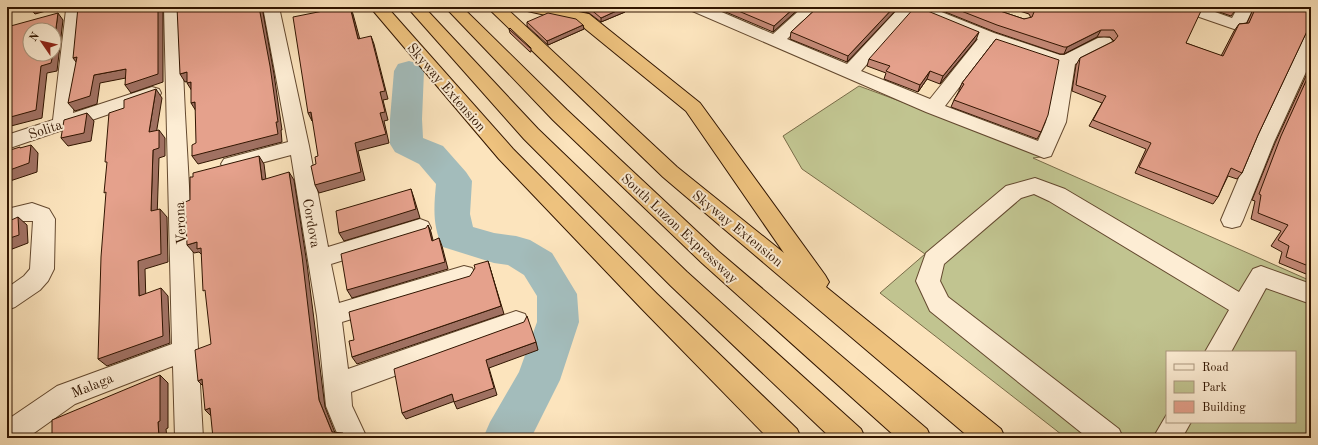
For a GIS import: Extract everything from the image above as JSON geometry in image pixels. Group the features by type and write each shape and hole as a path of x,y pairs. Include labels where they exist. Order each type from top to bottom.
{"highway":[{"name":"Skyway Extension","path":"378,7 506,154 649,301 787,438"},
{"path":"415,7 547,150 679,280 851,438"},
{"name":"South Luzon Expressway","path":"453,7 560,115 710,257 917,438"},
{"name":"Skyway Extension","path":"495,7 670,172 833,305 992,438"},
{"path":"529,7 582,18 693,107 833,305"}],"street":[{"name":"Verona","path":"172,7 174,86 185,176 186,350 189,438"},
{"name":"Cordova","path":"271,7 299,146 328,316 339,406 353,438"},
{"path":"696,7 721,11 775,41 848,73 1044,151 1056,122 1067,62"},
{"path":"775,41 813,7"},
{"path":"848,73 909,7"},
{"path":"915,7 988,37 1050,58 1067,62 1104,42"},
{"path":"1185,7 1237,25 1246,7"},
{"path":"62,124 73,10"},
{"path":"933,108 988,37"},
{"path":"1232,220 1264,142 1309,50"},
{"name":"Solita","path":"7,142 174,86"},
{"path":"216,168 299,146"},
{"path":"1109,438 939,304 928,281 934,259 1014,192 1035,186 1058,195 1244,307"},
{"path":"7,218 28,212 36,212 42,215 44,219 42,269 36,280 7,300"},
{"path":"318,259 420,228"},
{"path":"328,316 464,275"},
{"path":"1219,351 1262,276 1311,294"},
{"path":"336,385 516,321"},
{"name":"Malaga","path":"7,436 66,395 186,350"},
{"path":"1167,438 1176,423"}],"green space":[{"path":"859,86 1048,156 1033,158 1311,281 1311,438 1066,438 880,293 925,254 802,169 783,136"}],"building":[{"path":"78,7 158,7 158,74 125,85 126,69 94,75 90,96 68,103 77,57 73,58"},
{"path":"177,7 259,7 270,66 278,122 276,122 278,134 192,156 192,145 196,143 195,102 191,103 191,82 187,83 187,72 180,74"},
{"path":"343,7 350,7 358,39 371,36 385,91 380,92 385,112 380,113 386,134 355,143 361,172 315,185 311,166 316,164 315,157 318,156 311,112 308,113 293,17"},
{"path":"582,7 625,7 601,18 589,8"},
{"path":"729,7 795,7 774,26"},
{"path":"818,7 894,7 848,56 791,32"},
{"path":"915,7 979,32 943,76 930,71 920,85 886,71 890,66 869,59"},
{"path":"951,7 988,7 1024,19 1032,17 1034,12 1032,8 1029,7 1189,7 1201,11 1186,43 1223,56 1239,24 1249,23 1256,7 1311,7 1311,27 1309,27 1258,135 1242,173 1231,168 1218,197 1139,167 1151,143 1093,120 1106,96 1076,85 1080,58 1114,41 1118,36 1114,30 1101,30 1067,47 1064,47 997,25"},
{"path":"1228,7 1238,7 1236,10"},
{"path":"58,13 57,22 25,22"},
{"path":"548,13 576,19 583,25 547,41 527,22"},
{"path":"22,23 22,62 51,62 41,66 36,110 7,118 7,27"},
{"path":"510,28 531,48 509,29"},
{"path":"996,39 1059,60 1048,115 1041,132 954,100 964,84 962,83"},
{"path":"1311,70 1311,267 1286,257 1289,246 1278,240 1288,225 1258,213 1261,195 1259,194 1281,136"},
{"path":"156,89 149,132 159,130 159,148 153,150 151,211 160,209 161,254 138,261 139,296 161,288 163,336 98,359 101,257 106,192 104,193 107,162 105,162 109,113 124,108 124,100"},
{"path":"87,113 84,133 61,138 64,120"},
{"path":"31,145 29,163 7,171 7,151"},
{"path":"259,156 262,180 289,172 302,256 319,400 332,432 343,433 346,438 213,438 210,408 205,410 202,379 198,381 195,350 211,344 205,290 203,291 201,248 197,249 197,242 187,245 185,202 190,200 190,177 193,177 193,173"},
{"path":"411,189 416,209 339,233 336,211"},
{"path":"18,217 19,235 7,239 7,222"},
{"path":"428,225 432,241 439,238 445,262 347,290 341,254 426,228"},
{"path":"488,261 501,306 352,357 349,341 354,340 349,312 470,276 475,268 474,265"},
{"path":"527,316 536,342 486,360 494,388 454,402 452,394 402,413 394,369 524,322"},
{"path":"160,375 160,421 158,422 159,438 52,438 52,420"}],"waterway":[{"path":"409,71 406,119 407,144 431,155 454,181 452,214 456,237 494,248 516,251 538,264 557,294 558,322 538,380 506,438"}]}
